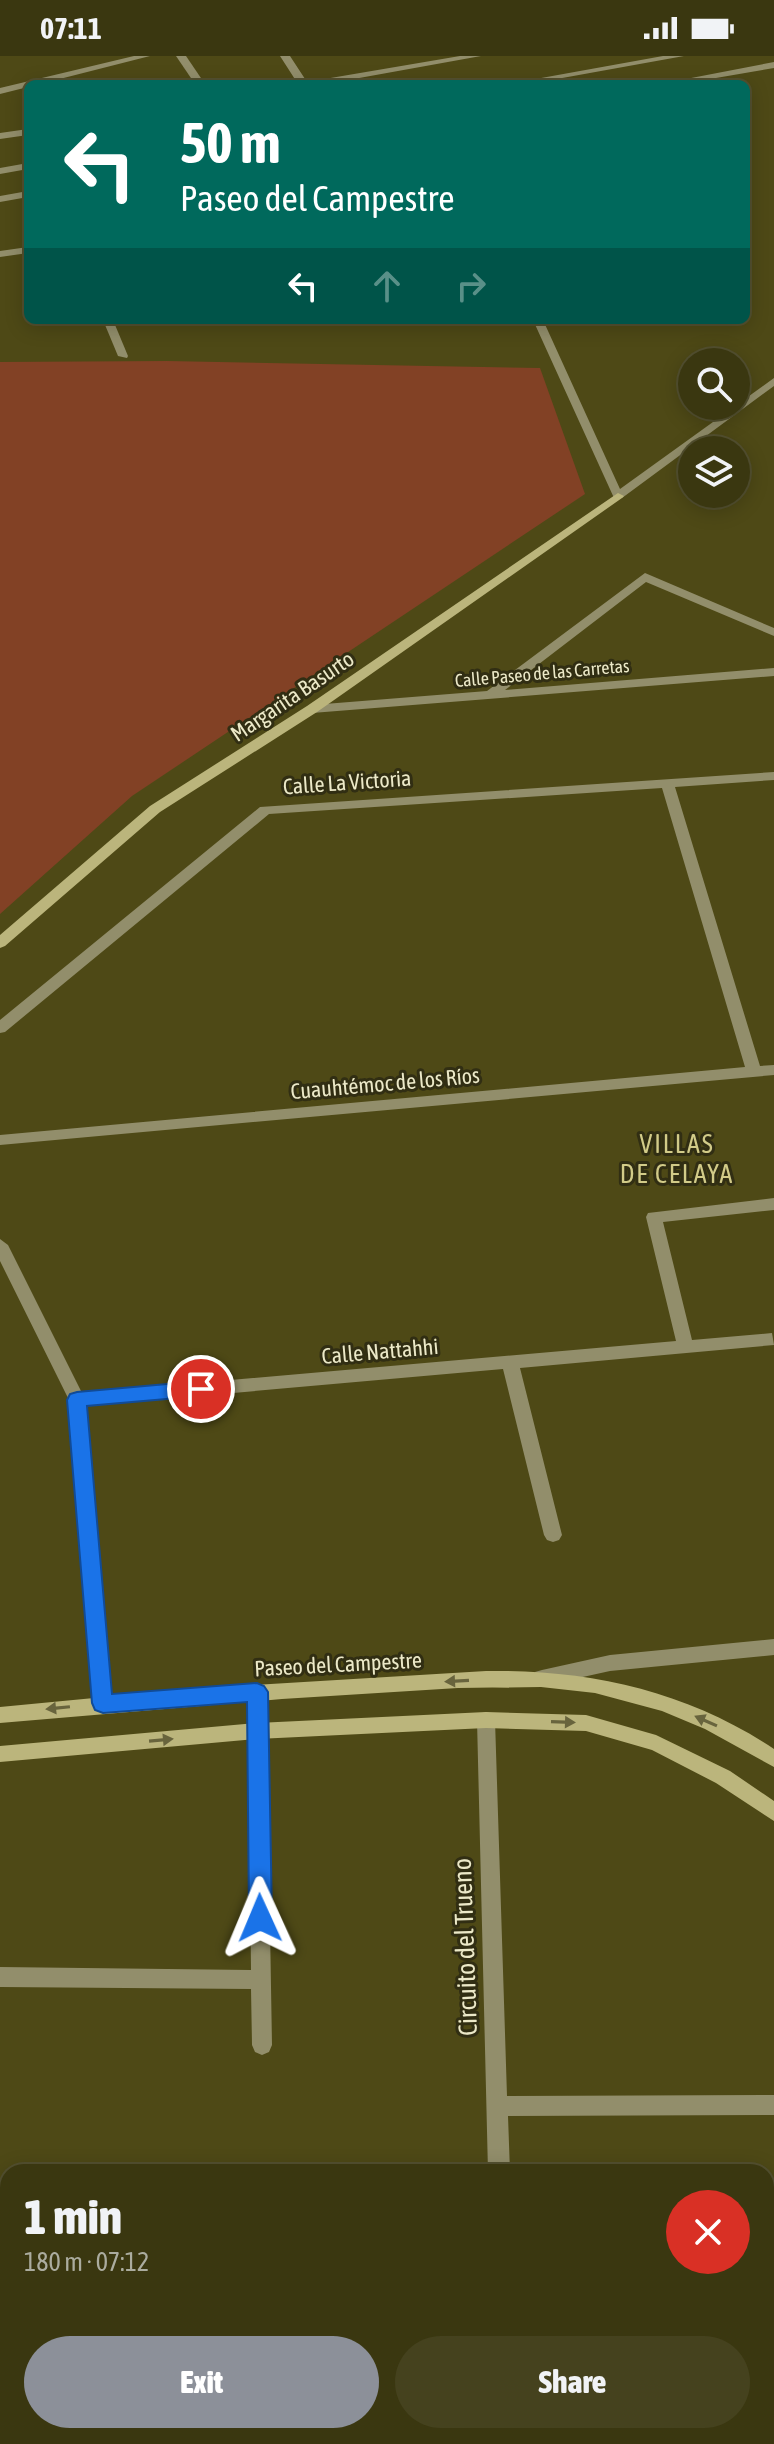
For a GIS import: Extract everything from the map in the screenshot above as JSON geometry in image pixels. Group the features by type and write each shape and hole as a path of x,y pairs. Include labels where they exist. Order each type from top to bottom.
{"street":[{"path":"45,80 145,56"},
{"path":"181,56 197,80"},
{"path":"285,56 300,80"},
{"path":"393,56 402,68"},
{"path":"333,80 476,56"},
{"path":"537,80 679,56"},
{"path":"688,80 774,65"},
{"path":"73,73 77,80"},
{"path":"0,91 24,85"},
{"path":"0,136 24,133"},
{"path":"0,171 24,167"},
{"path":"0,199 24,195"},
{"path":"0,254 24,251"},
{"path":"110,324 123,356"},
{"path":"540,324 618,496 774,381"},
{"name":"Margarita Basurto","path":"0,943 155,809 312,709 618,496"},
{"path":"490,695 645,577 774,632"},
{"name":"Calle Paseo de las Carretas","path":"312,709 774,672"},
{"name":"Calle La Victoria","path":"0,1028 265,810 774,776"},
{"path":"667,783 754,1072"},
{"name":"Cuauhtémoc de los Ríos","path":"0,1140 774,1070"},
{"path":"686,1347 654,1217 774,1204"},
{"path":"0,1245 77,1400 103,1703"},
{"name":"Calle Nattahhi","path":"77,1400 772,1339"},
{"path":"510,1362 553,1535"},
{"path":"535,1680 610,1663 774,1647"},
{"name":"Paseo del Campestre","path":"0,1715 103,1703 257,1692 488,1679 535,1680 596,1685 674,1707 750,1741 774,1759"},
{"path":"257,1692 262,2045"},
{"path":"0,1754 257,1731 486,1720 586,1723 656,1743 723,1777 774,1812"},
{"name":"Circuito del Trueno","path":"486,1720 499,2164"},
{"path":"0,1977 261,1980"},
{"path":"498,2106 774,2105"}],"shaded area":[{"path":"167,361 540,368 585,494 132,796 0,914 0,362"}],"district":[{"name":"VILLAS DE CELAYA","path":"677,1159"}],"route":[{"path":"201,1389 77,1400 103,1703 257,1692 260,1918"}]}
